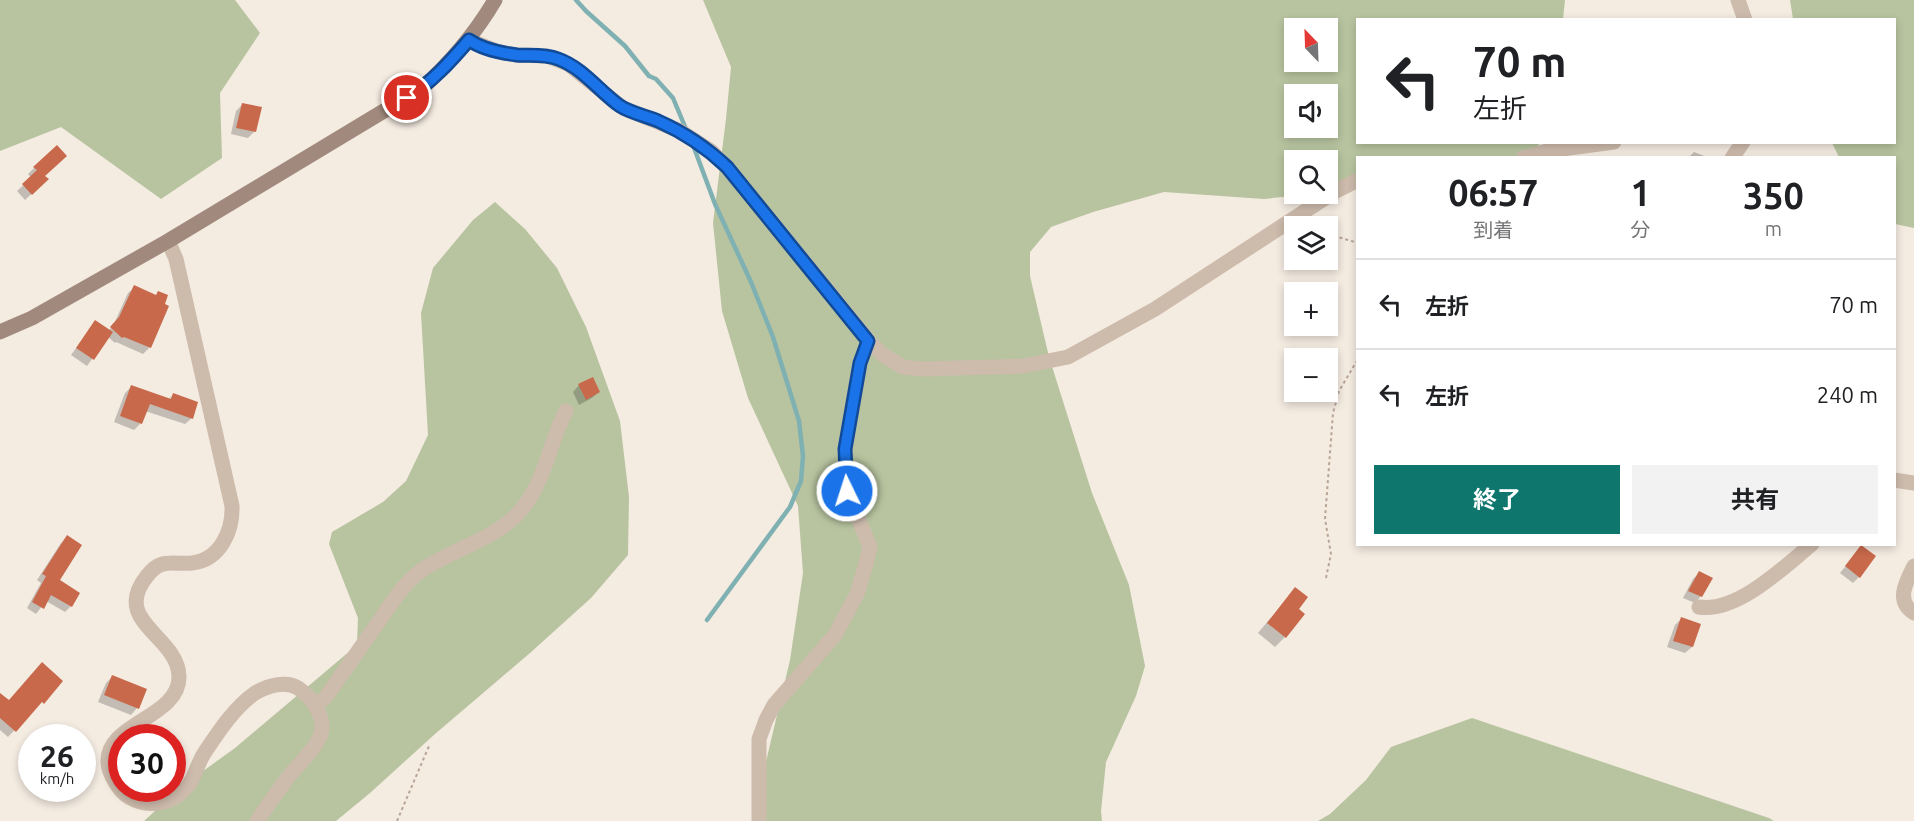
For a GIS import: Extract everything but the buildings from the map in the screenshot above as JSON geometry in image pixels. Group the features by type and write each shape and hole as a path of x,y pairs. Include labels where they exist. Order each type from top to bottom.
{"street":[{"path":"0,332 32,318 168,241 422,88 448,65 469,40 495,0"},
{"path":"1738,0 1744,18"},
{"path":"469,40 496,51 558,59 578,70 622,108 680,131 705,147 727,167 868,341 883,355 903,367 922,369 1023,366 1068,357 1155,309 1336,191 1356,181"},
{"path":"1530,156 1547,151 1599,144"},
{"path":"168,241 176,259 232,506 233,521 228,534 216,552 199,561 167,562 159,565 146,577 136,598 137,611 147,628 169,648 178,662 180,679 174,696 115,742 108,762 110,771 126,796 141,804 165,802 190,783 198,763 223,726 257,692 280,684 292,684 306,694 315,706 321,719 322,730 316,742 257,821"},
{"path":"759,821 759,739 766,720 774,705 835,635 857,594 867,564 870,547 847,491 845,449 860,363 868,341"},
{"path":"315,706 325,698 394,599 420,571 499,528 518,514 528,502 535,488 566,411"},
{"path":"1896,480 1914,483"},
{"path":"1699,607 1710,609 1737,600 1767,581 1810,546"},
{"path":"1914,566 1906,582 1903,596 1905,605 1914,613"}],"path":[{"path":"1338,237 1356,242"},
{"path":"1326,578 1331,554 1325,519 1333,413 1340,391 1356,363"},
{"path":"397,821 429,746"}],"green space":[{"path":"0,0 235,0 260,33 220,93 222,158 161,199 61,127 0,151"},
{"path":"703,0 1565,0 1563,18 1356,18 1356,144 1539,144 1531,156 1356,156 1356,188 1338,190 1338,150 1284,150 1284,197 1264,199 1164,192 1093,212 1051,227 1030,252 1030,276 1049,357 1092,493 1129,585 1145,666 1136,696 1106,762 1102,821 752,821 790,660 803,573 798,506 748,398 722,311 713,223 731,67"},
{"path":"1790,0 1914,0 1914,228 1896,224 1896,156 1838,156 1832,144 1896,144 1896,18 1793,18"},
{"path":"495,202 525,229 557,268 586,327 620,421 629,497 628,555 591,598 336,821 144,821 165,802 186,802 186,783 235,748 357,645 358,618 329,544 332,532 383,502 406,481 428,435 421,313 433,268 473,220"},
{"path":"1472,718 1774,821 1318,821 1330,814 1366,780 1391,747"}],"waterway":[{"path":"576,0 625,46 649,76 656,79 673,98 686,129"},
{"path":"693,145 715,204 751,282 773,337 799,421 803,456 801,481 790,507 707,620"}],"route":[{"path":"407,98 448,65 469,40 496,51 558,59 578,70 622,108 680,131 711,151 727,167 868,341 860,363 845,449 847,491"}]}
